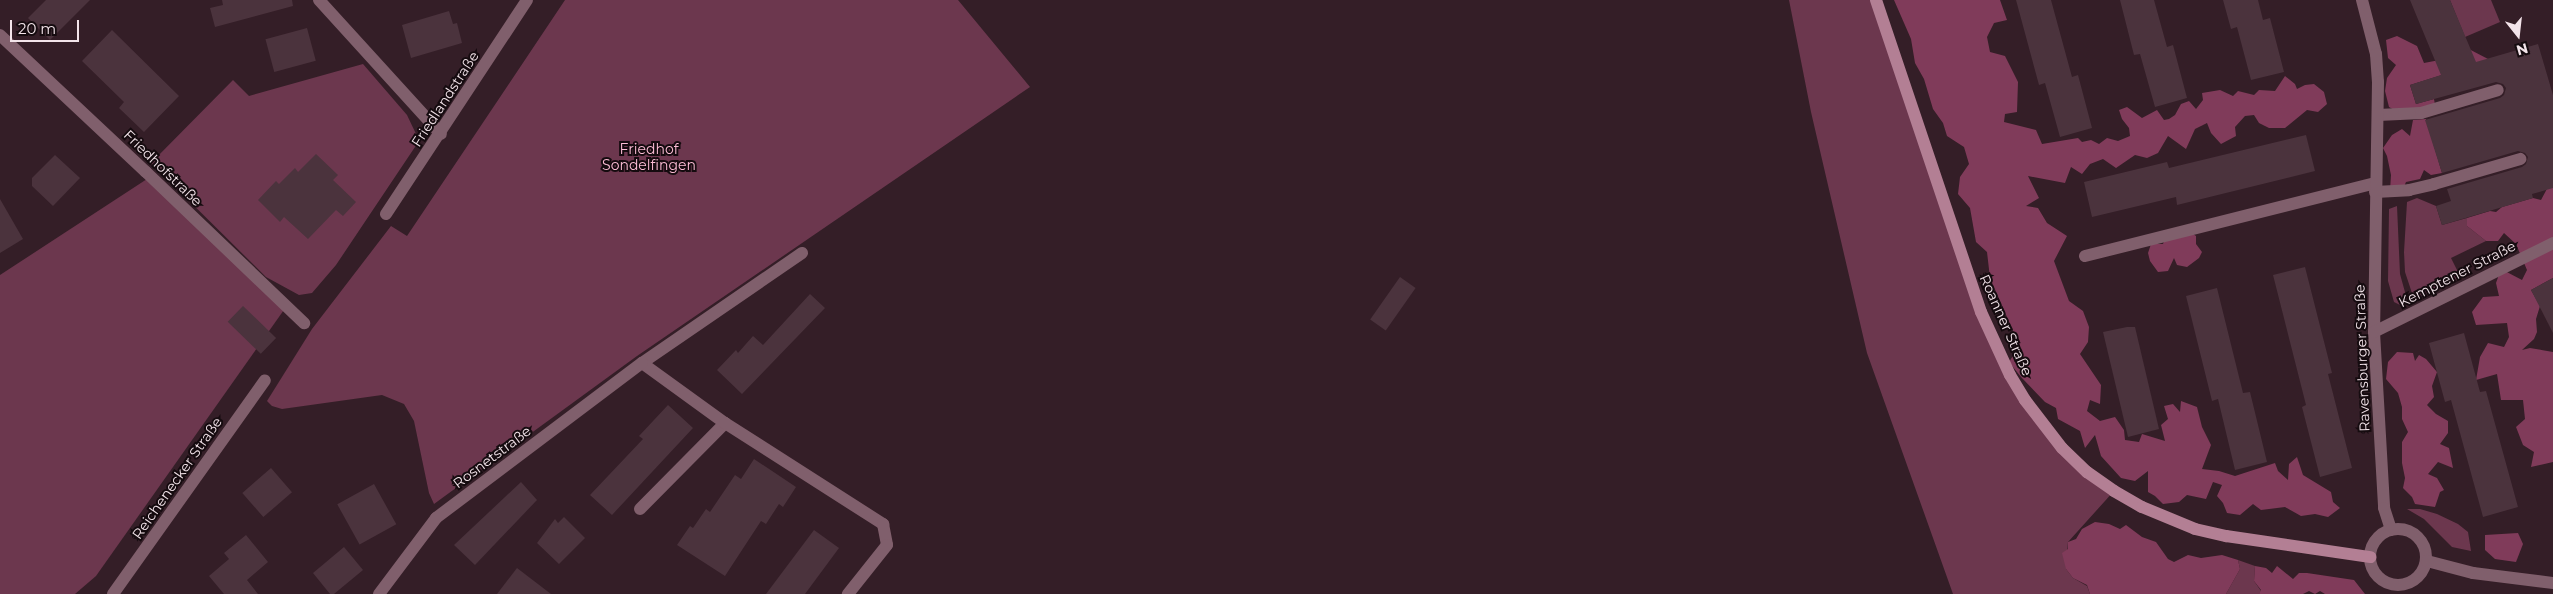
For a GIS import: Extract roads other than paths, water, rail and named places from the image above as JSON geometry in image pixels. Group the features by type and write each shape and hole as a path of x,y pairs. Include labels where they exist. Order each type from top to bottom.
{"street":[{"path":"319,0 441,134"},
{"name":"Friedlandstraße","path":"386,214 441,134 528,0"},
{"name":"Roanner Straße","path":"1876,0 1981,312 2006,366 2025,400 2062,448 2087,472 2114,491 2142,507 2195,529 2226,536 2370,557"},
{"name":"Ravensburger Straße","path":"2362,0 2376,54 2378,115 2375,188 2374,332 2384,508 2391,530"},
{"name":"Friedhofstraße","path":"0,35 304,323"},
{"path":"2378,115 2421,113 2498,90"},
{"path":"2086,256 2375,188 2409,190 2520,159"},
{"name":"Kemptener Straße","path":"2374,332 2553,243"},
{"name":"Rosnetstraße","path":"379,594 436,518 642,363 802,253"},
{"path":"642,363 725,424 883,524 887,545 848,594"},
{"name":"Reichenecker Straße","path":"113,594 265,380"},
{"path":"640,509 725,424"},
{"path":"2391,530 2410,531 2418,536 2424,544 2427,561 2423,572 2417,580 2400,590 2378,577 2371,565 2370,557 2376,540 2391,530"},
{"path":"2427,561 2473,573 2553,583"}],"park label":[{"name":"Friedhof Sondelfingen","path":"649,158"}]}
